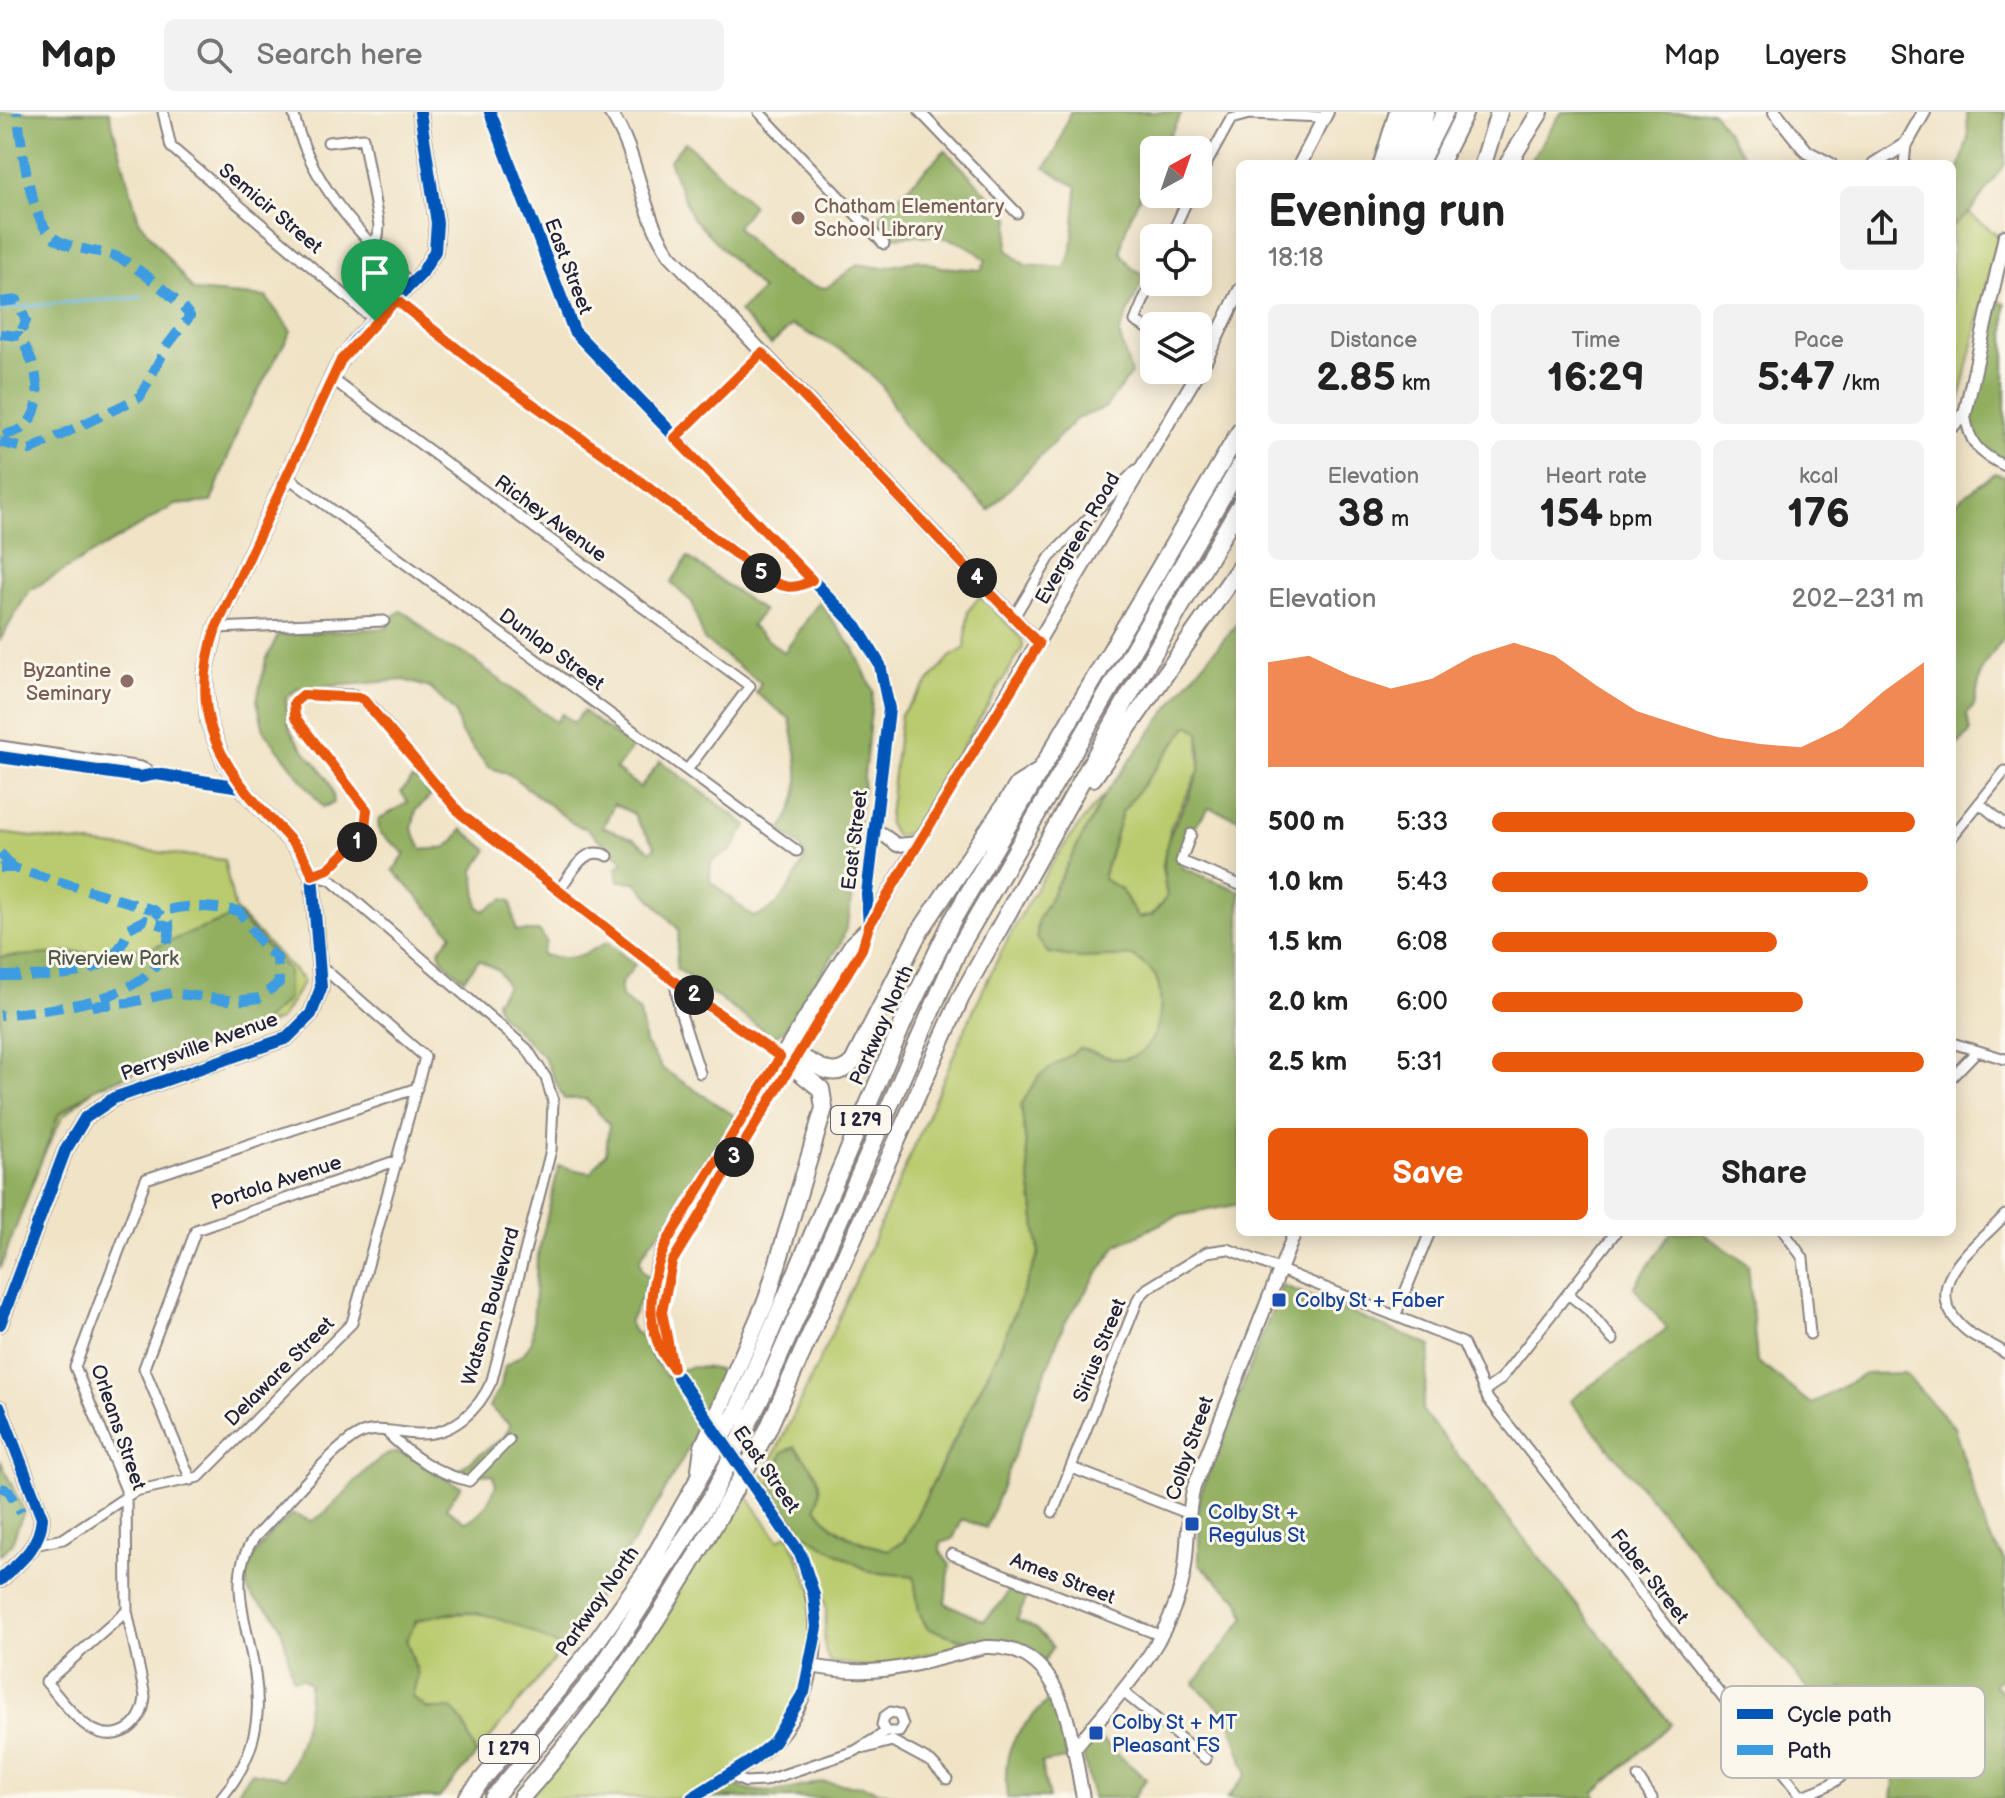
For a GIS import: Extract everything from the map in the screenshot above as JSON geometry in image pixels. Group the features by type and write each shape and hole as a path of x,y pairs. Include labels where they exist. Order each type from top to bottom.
{"highway":[{"path":"1383,160 1398,112"},
{"path":"1394,160 1412,112"},
{"path":"1409,160 1426,112"},
{"path":"1421,160 1445,112"},
{"path":"1441,160 1465,112"},
{"path":"1484,160 1499,112"},
{"path":"1510,160 1540,112"},
{"name":"Parkway North","path":"467,1798 589,1652 644,1575 736,1413 929,966 978,874 1042,771 1236,438"},
{"path":"493,1798 598,1673 711,1498 763,1394 959,948 1236,473"},
{"name":"I 279","path":"521,1798 553,1762 630,1660 696,1559 753,1457 961,997 1236,512"},
{"path":"1043,848 1236,573"},
{"path":"790,1059 828,1073 842,1071 853,1062 918,934 1018,785 1042,771"},
{"path":"699,1478 703,1447 777,1268 824,1108 821,1089 790,1059"}],"main road":[{"name":"Perrysville Avenue","path":"0,1324 65,1151 85,1118 122,1094 273,1045 307,1020 317,1001 322,967 312,875 299,851 241,787 219,753 206,710 206,663 216,628 345,353 411,284 433,256 438,239 420,112"},
{"path":"0,1408 40,1508 41,1524 34,1545 0,1580"}],"street":[{"name":"Semicir Street","path":"163,112 171,147 375,321"},
{"path":"293,112 321,184 346,219 411,284"},
{"name":"East Street","path":"490,112 569,323 586,346 870,644 886,686 889,720 867,894 869,926 862,949 790,1059 672,1262 662,1312 676,1373 801,1555 814,1595 817,1627 812,1666 798,1704 774,1742 692,1798"},
{"path":"610,112 624,138 653,226 665,249 1039,644"},
{"path":"759,112 884,244"},
{"path":"920,112 1017,213"},
{"path":"1775,112 1809,158"},
{"path":"1904,160 1906,144 1924,112"},
{"path":"1212,151 1225,125 1236,117 1324,114 1302,160"},
{"path":"328,142 363,138 380,232 370,244"},
{"path":"1880,160 1906,144"},
{"path":"2005,236 1965,414 1968,436 1975,449 2005,466"},
{"path":"1140,324 1135,321 1145,296"},
{"name":"Evergreen Road","path":"1212,340 1236,297"},
{"path":"396,300 479,366 615,462 771,581 788,588 812,580"},
{"path":"675,438 762,353"},
{"name":"Richey Avenue","path":"332,379 750,686 687,770"},
{"name":"Evergreen Road","path":"869,926 1039,644 1147,460 1188,384"},
{"path":"1956,422 1965,414"},
{"path":"1014,617 1050,557 1147,460"},
{"name":"Dunlap Street","path":"286,476 797,851"},
{"path":"216,628 384,621"},
{"path":"312,875 328,869 364,835 367,810 295,717 294,703 303,695 354,695 372,707 461,814 675,982 790,1059"},
{"path":"0,746 141,767 156,774 241,787"},
{"path":"0,757 140,777 156,774"},
{"path":"1956,832 2005,771"},
{"path":"1979,803 2005,824"},
{"path":"875,829 897,845 919,843"},
{"path":"1191,834 1181,861 1236,883"},
{"path":"559,890 587,854 595,851 608,856"},
{"name":"Watson Boulevard","path":"221,1798 247,1758 260,1702 238,1584 242,1556 255,1537 346,1444 368,1431 418,1434 444,1430 470,1413 487,1391 551,1150 553,1101 541,1068 519,1041 331,880 312,875"},
{"name":"Delaware Street","path":"191,1480 202,1474 354,1320 425,1057 322,967"},
{"path":"675,982 679,1008 700,1073"},
{"path":"1956,1044 2005,1059"},
{"path":"1956,1073 1977,1051"},
{"name":"Orleans Street","path":"127,1611 46,1682 91,1730 111,1734 134,1724 143,1708 145,1696 127,1611 126,1496 75,1367 146,1179 417,1088"},
{"name":"Portola Avenue","path":"191,1480 144,1368 196,1230 398,1160"},
{"path":"2005,1215 1960,1258 1952,1270 1947,1293 1951,1309 1965,1330 2005,1353"},
{"name":"Colby Street","path":"1073,1750 1123,1692 1162,1636 1184,1575 1187,1513 1293,1236"},
{"path":"1396,1314 1428,1236"},
{"path":"1484,1391 1500,1380 1613,1236"},
{"path":"1787,1236 1803,1258 1810,1334"},
{"name":"Sirius Street","path":"1053,1512 1139,1297 1148,1288 1207,1252 1228,1249 1280,1268"},
{"name":"Faber Street","path":"1280,1268 1463,1343 1484,1391 1721,1695"},
{"path":"1568,1294 1588,1310 1613,1340"},
{"path":"386,1431 401,1447 451,1477 469,1481 509,1440"},
{"path":"1072,1468 1187,1513"},
{"path":"34,1545 63,1539 140,1489 191,1480"},
{"name":"Ames Street","path":"951,1554 1162,1636"},
{"path":"812,1666 850,1674 884,1672 985,1647 1014,1650 1028,1657 1059,1689 1083,1798"},
{"path":"1123,1692 1206,1759"},
{"path":"855,1751 886,1732"},
{"path":"729,1775 745,1782 764,1781 892,1741 931,1762 947,1779"},
{"path":"1638,1777 1652,1798"},
{"name":"Faber Street","path":"1786,1778 1801,1797 1824,1789 1838,1778"}],"green space":[{"path":"0,112 109,112 139,221 194,291 266,297 291,331 241,422 211,502 175,505 29,591 0,640"},
{"path":"1070,112 1182,112 1169,136 1140,136 1140,195 1127,226 1121,253 1132,268 1140,272 1140,286 1119,333 1131,374 1105,408 1076,419 989,510 906,429 882,386 849,354 792,325 771,345 739,312 762,290 691,216 669,161 685,142 753,205 737,227 766,258 798,280 826,288 858,264 883,268 918,260 942,267 981,270 986,260 966,245 932,236 895,237 876,219 945,150 1010,217 1007,250 1025,265 1065,268 1072,249 1077,187 1045,168 1057,149"},
{"path":"1562,112 1713,112 1746,160 1531,160"},
{"path":"1967,112 2005,112 2005,164 1969,213 1956,223 1956,176 1968,138"},
{"path":"1969,213 1998,236 1960,400 1956,398 1956,223"},
{"path":"1998,302 2005,303 2005,461 1979,446 1972,433 1973,410 1982,383"},
{"path":"1995,473 2005,476 2005,636 1982,669 1974,706 1967,714 1970,733 1956,746 1956,502"},
{"path":"688,557 763,611 751,626 784,653 819,602 854,649 873,691 849,918 841,943 785,1029 773,1037 676,968 679,930 636,882 618,881 616,868 624,861 587,829 574,824 509,774 488,767 461,733 455,712 430,688 404,680 297,689 286,698 291,731 329,782 334,803 323,807 264,731 257,700 266,660 278,635 387,628 392,617 401,611 443,645 461,651 556,722 562,714 574,723 583,711 632,748 616,769 640,788 660,761 747,825 732,850 711,861 710,881 753,917 779,902 805,858 799,845 781,830 797,789 798,763 790,719 756,693 761,683 704,640 692,602 671,583","holes":["614,804 634,814 655,847 651,851 634,839 603,827"]},
{"path":"980,596 1022,639 1023,647 910,833 896,836 888,824 901,714 950,657 965,648 968,611"},
{"path":"1236,625 1236,818 1209,808 1190,832 1180,859 1183,868 1236,889 1236,1205 1177,1216 1117,1245 1064,1324 986,1528 962,1519 953,1539 941,1543 940,1551 950,1565 945,1603 984,1621 1003,1601 1011,1585 1029,1592 1017,1620 1037,1629 1053,1647 1043,1663 1023,1645 994,1640 972,1643 927,1628 919,1612 914,1576 870,1572 799,1531 770,1488 783,1452 795,1447 816,1474 820,1489 816,1507 830,1524 856,1540 888,1550 904,1541 998,1353 1039,1253 1021,1105 1039,1076 1080,1048 1123,1059 1135,1056 1152,1039 1161,1001 1156,977 1149,968 1133,956 1080,958 1048,953 1037,938 1038,920 1105,794 1188,682","holes":["1189,725 1199,732 1201,757 1192,789 1167,842 1164,875 1167,897 1152,915 1138,918 1121,889 1103,879 1122,812"]},
{"path":"1189,725 1199,732 1200,769 1171,826 1162,868 1167,897 1152,915 1138,918 1121,889 1103,879 1122,812"},
{"path":"412,779 419,782 431,796 416,810 412,829 422,849 446,847 462,829 488,850 474,870 478,906 483,911 504,899 511,901 516,931 540,931 546,942 541,954 559,958 575,957 607,942 635,965 621,984 621,997 640,1012 645,1043 663,1069 735,1116 671,1221 652,1240 640,1259 642,1270 648,1276 647,1288 629,1322 634,1332 647,1338 655,1361 667,1377 686,1368 711,1368 719,1370 723,1386 654,1510 563,1649 510,1622 475,1613 437,1615 416,1621 406,1640 418,1674 412,1697 427,1709 452,1709 464,1723 476,1755 439,1798 233,1798 251,1772 285,1778 303,1732 309,1696 309,1684 302,1678 293,1679 277,1618 253,1597 247,1587 250,1563 266,1540 293,1514 311,1521 322,1515 368,1469 391,1453 410,1455 461,1486 446,1508 466,1522 481,1511 496,1484 492,1475 465,1473 461,1468 504,1437 510,1425 489,1407 501,1385 505,1366 524,1353 532,1341 537,1259 559,1166 590,1173 606,1153 609,1124 586,1099 564,1099 544,1057 499,1013 496,1001 507,986 498,970 479,960 464,979 443,961 439,951 452,934 393,870 406,854 379,832 378,820 408,802 401,792"},
{"path":"1105,794 1038,920 1037,938 1080,958 1133,956 1139,960 1154,974 1160,989 1158,1027 1145,1049 1135,1056 1118,1059 1079,1048 1029,1170 1039,1253 998,1353 903,1542 888,1550 848,1536 834,1527 813,1503 783,1453 770,1488 763,1477 868,1253 1003,948 1049,867"},
{"name":"Riverview Park","path":"0,833 224,860 235,910 304,981 280,1020 108,1077 63,1116 0,1243"},
{"name":"Riverview Park","path":"237,915 288,970 288,999 258,1027 97,1087 59,1114 0,1269 0,957 152,948"},
{"path":"1668,1236 1707,1236 1748,1264 1757,1361 1811,1404 1865,1374 1904,1373 1954,1427 1988,1535 2005,1561 2005,1674 1994,1684 2005,1696 2005,1798 1892,1798 1895,1778 1985,1778 1985,1686 1805,1686 1570,1401 1667,1329 1634,1287"},
{"path":"1282,1285 1431,1346 1422,1410 1671,1724 1595,1792 1596,1798 1227,1798 1247,1774 1229,1717 1194,1684 1245,1618 1240,1601 1199,1564 1199,1497"},
{"path":"0,1460 24,1511 11,1545 0,1555"},
{"path":"738,1484 779,1540 788,1534 814,1595 810,1675 774,1742 692,1798 521,1798 553,1762"},
{"path":"799,1531 870,1572 914,1576 919,1612 927,1628 972,1643 871,1667 831,1662 824,1644 826,1608 822,1588 813,1559"},
{"path":"473,1613 508,1618 563,1649 476,1755 464,1723 427,1709 411,1697 418,1674 406,1639 417,1621 434,1615"},
{"path":"1054,1694 1067,1759 1041,1763 1049,1798 1007,1798 1009,1750 1021,1729"},
{"path":"1098,1737 1146,1779 1134,1798 1093,1798 1083,1755"},
{"path":"820,1782 863,1786 901,1798 711,1798 733,1784 765,1792"}],"waterway":[{"path":"0,310 142,297"}],"marked path":[{"path":"0,442 30,450 140,397 167,346 190,316 166,292 123,260 61,242 47,231 30,191 17,112"},
{"path":"0,302 17,300 26,321 19,336"},
{"path":"0,334 19,336 34,369 38,395 32,418 24,427 0,436"},
{"path":"0,853 14,868"},
{"path":"0,868 14,868 154,910 169,923 166,949 153,969 133,985 79,1004 0,1015"},
{"path":"92,1006 128,1003 171,993 236,1001 259,998 279,983 277,958 263,946 239,911 188,907 159,913"},
{"path":"0,976 58,975 94,968 109,959 121,946 129,928 145,920 169,927"},
{"path":"0,1487 9,1491 21,1512"}],"cycle path":[{"path":"0,1324 65,1151 85,1118 114,1098 287,1038 311,1014 321,988 312,875 299,851 241,787 224,762 208,721 205,675 216,628 337,367 355,341 422,273 435,251 437,223 420,112"},
{"path":"490,112 574,331 857,627 880,665 889,709 867,894 869,926 862,949 672,1262 662,1312 673,1368"},
{"path":"0,757 140,777 156,774 241,787"},
{"path":"678,1377 801,1555 814,1595 817,1627 804,1692 774,1742 751,1761 692,1798"},
{"path":"0,1408 42,1518 33,1546 0,1580"}],"place":[{"name":"Chatham Elementary School Library","path":"798,218"},
{"name":"Byzantine Seminary","path":"127,681"},
{"name":"Colby St + Faber","path":"1279,1300"},
{"name":"Colby St + Regulus St","path":"1192,1524"},
{"name":"Colby St + MT Pleasant FS","path":"1096,1733"}],"route":[{"path":"396,300 479,366 615,462 764,576 778,585 796,588 812,580 675,438 762,353 1039,644 869,926 862,949 672,1262 665,1283 662,1312 664,1335 673,1368 660,1350 651,1311 651,1292 660,1256 780,1057 675,982 461,814 362,698 354,695 303,695 294,703 295,717 366,804 367,810 364,835 328,869 312,875 299,851 229,770 211,732 206,710 205,675 216,628 337,367 350,347 375,321 396,300"}]}
